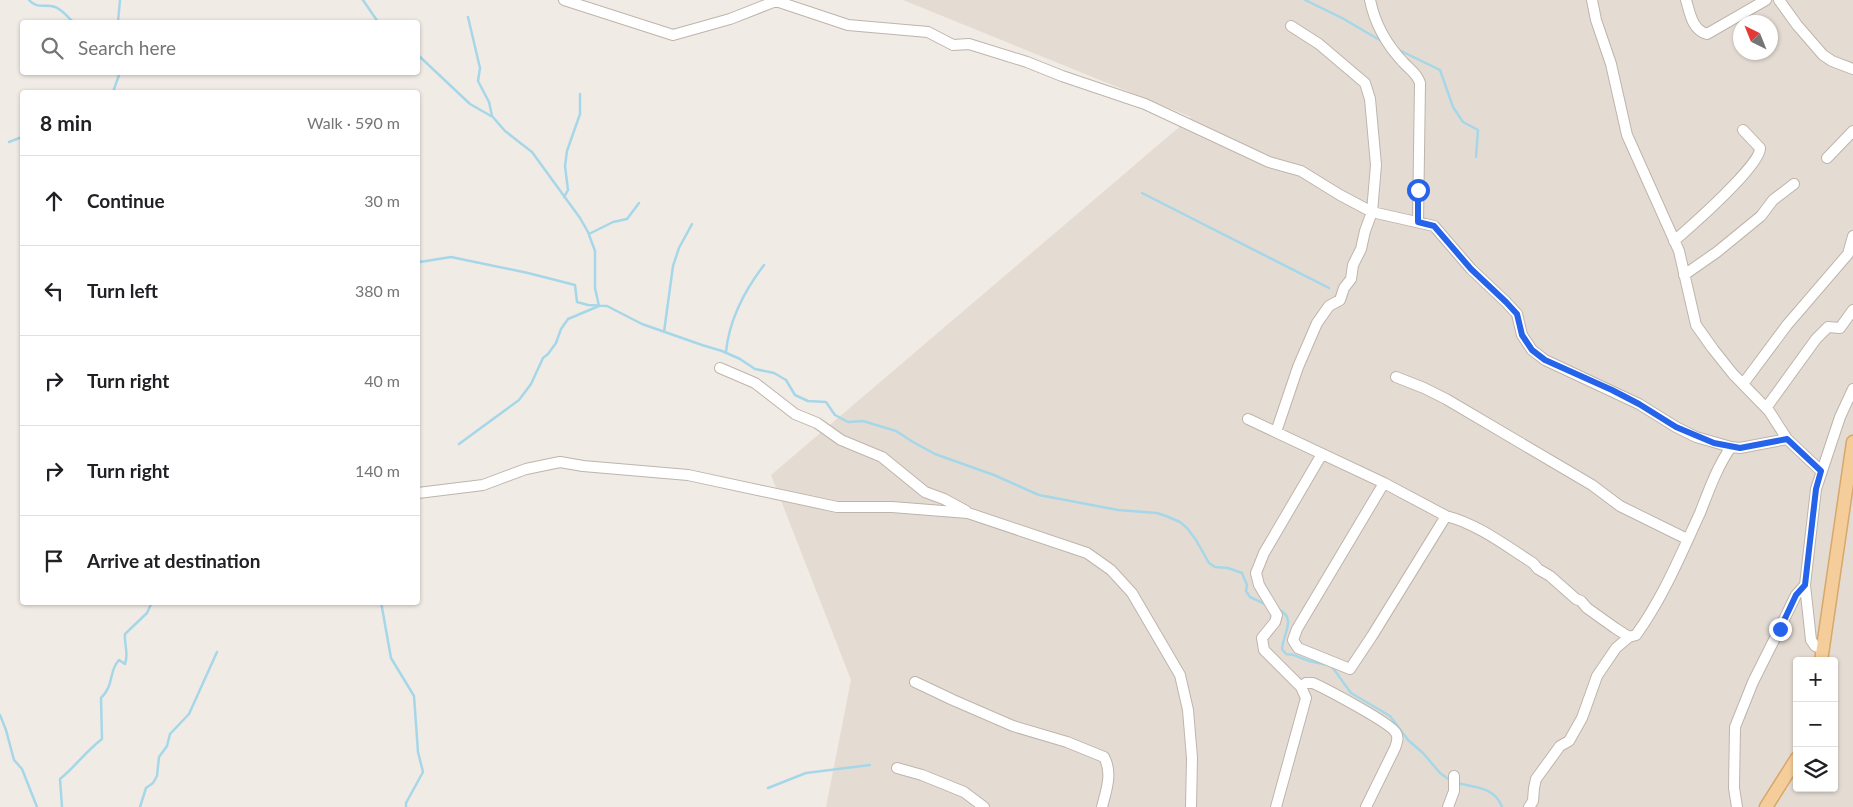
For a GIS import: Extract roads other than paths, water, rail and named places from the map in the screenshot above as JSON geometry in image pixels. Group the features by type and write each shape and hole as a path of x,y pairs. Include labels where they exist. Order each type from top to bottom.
{"main road":[{"path":"1822,655 1853,442"},
{"path":"1766,807 1793,764"}],"street":[{"path":"564,0 673,34 730,20 776,2 848,25 928,32 953,45 969,44 1027,62 1145,104 1269,162 1301,172 1372,212 1434,226 1471,269 1517,314 1522,335 1532,350 1545,360 1632,400 1696,437 1740,448 1787,439"},
{"path":"1370,0 1379,30 1402,62 1417,76 1420,83 1418,222"},
{"path":"1592,0 1596,20 1611,64 1627,135 1679,251 1696,324 1713,350 1766,408 1787,439 1821,471"},
{"path":"1686,0 1695,27 1700,32 1707,34 1766,0"},
{"path":"1779,0 1797,25 1823,55 1832,61 1853,69"},
{"path":"1276,432 1298,367 1317,323 1329,306 1340,300 1344,288 1351,279 1353,265 1361,249 1372,212 1376,165 1370,99 1365,82 1319,44 1291,26"},
{"path":"1674,241 1711,208 1761,152 1760,148 1743,130"},
{"path":"1827,158 1853,131"},
{"path":"1684,275 1717,252 1761,216 1773,200 1794,184"},
{"path":"1743,384 1787,325 1848,254 1853,236"},
{"path":"1766,408 1816,339 1828,327 1840,328 1853,310"},
{"path":"720,368 755,383 795,414 817,423 841,440 882,457 925,492 944,499 968,513 1087,553 1111,570 1132,592 1180,675 1188,710 1192,758 1191,807"},
{"path":"1396,377 1446,399 1592,485 1620,506 1687,539"},
{"path":"1822,655 1811,640 1805,585 1816,489 1840,417 1853,390"},
{"path":"1248,419 1384,483 1446,516 1481,531 1533,563 1538,569 1550,576 1576,599 1581,601 1587,608 1629,636"},
{"path":"1529,807 1533,802 1536,779 1560,746 1569,741 1582,718 1597,676 1616,648 1629,636 1636,635 1655,608 1721,462 1731,447"},
{"path":"1276,807 1306,698 1301,687 1264,650 1262,638 1275,622 1278,615 1259,585 1256,573 1264,553 1322,454"},
{"path":"420,493 483,485 526,470 560,462 583,466 688,475 837,506 892,507 968,513"},
{"path":"1384,483 1296,629 1292,640 1298,648 1350,669 1446,516"},
{"path":"1737,807 1734,788 1735,727 1770,646 1796,595 1805,585"},
{"path":"915,682 1013,726 1067,742 1104,757 1108,764 1108,780 1102,807"},
{"path":"1301,687 1306,683 1313,682 1386,724 1396,733 1398,739 1395,748 1366,807"},
{"path":"897,768 922,775 964,792 984,807"},
{"path":"1448,807 1454,791 1454,776"}],"waterway":[{"path":"29,0 37,5 57,8 71,20"},
{"path":"118,20 120,0"},
{"path":"363,0 377,20"},
{"path":"1305,0 1342,18 1383,42"},
{"path":"459,444 519,400 531,384 543,358 556,343 561,329 568,319 599,306 595,288 595,251 588,232 532,152 505,131 492,116 489,102 478,81 480,68 468,17"},
{"path":"1397,49 1440,70 1453,107 1463,122 1478,130 1476,157"},
{"path":"420,57 470,104 491,116"},
{"path":"114,90 119,75"},
{"path":"564,197 568,190 565,166 567,151 580,114 580,94"},
{"path":"9,142 20,138"},
{"path":"1142,193 1329,288"},
{"path":"589,234 613,222 627,219 639,203"},
{"path":"664,332 673,266 679,248 692,224"},
{"path":"420,262 451,257 575,285 577,302 588,305 607,306 642,324 722,351 740,359 755,369 774,373 786,380 795,395 808,401 826,402 835,415 848,422 863,421 896,431 935,454 994,475 1039,495 1118,510 1157,513 1166,516 1180,522 1187,528 1209,563 1215,567 1228,568 1242,573 1247,585 1246,591 1250,597 1267,605"},
{"path":"726,352 734,317 750,285 764,265"},
{"path":"62,807 60,779 102,739 101,698 108,688 119,660 125,664 127,656 125,634 147,613 151,605"},
{"path":"382,605 391,658 414,696 418,752 423,772 406,803 406,807"},
{"path":"1277,609 1287,616 1288,626 1282,649 1286,654 1333,668 1351,693 1390,716 1408,740 1423,753 1440,773 1451,781"},
{"path":"140,807 146,788 153,783 157,776 159,757 167,746 170,734 189,714 217,652"},
{"path":"0,715 14,760 22,769 37,807"},
{"path":"768,788 806,773 870,765"},
{"path":"1456,783 1477,787 1489,792 1499,800 1502,807"}]}
